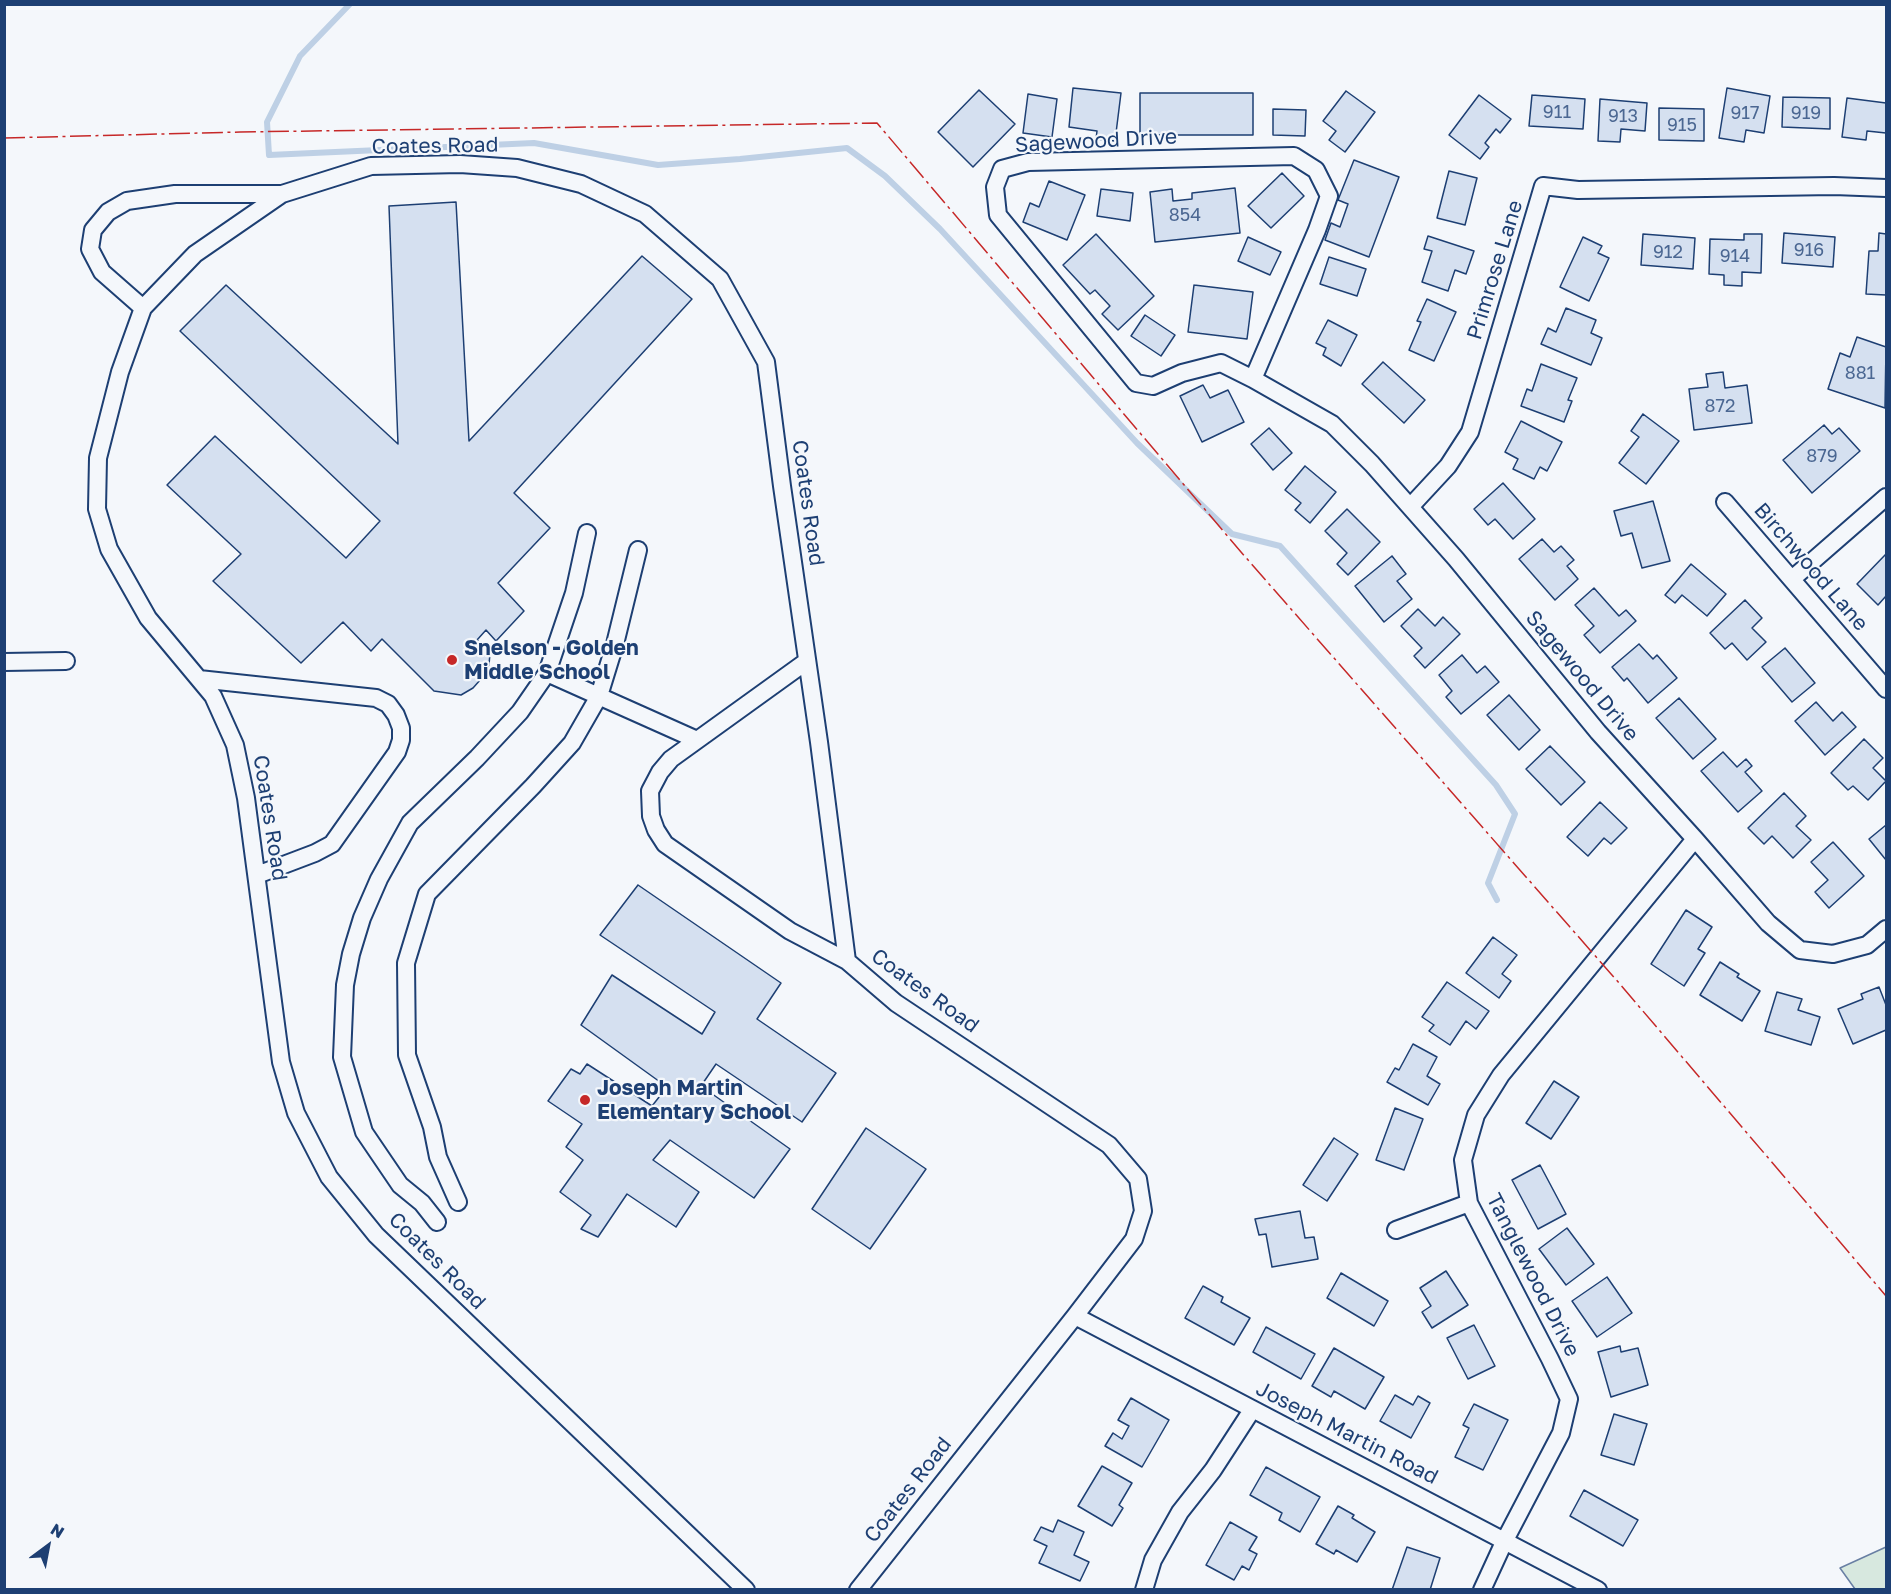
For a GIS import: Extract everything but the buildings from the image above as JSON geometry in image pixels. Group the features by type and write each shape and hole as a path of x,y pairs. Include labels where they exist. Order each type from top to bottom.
{"street":[{"name":"Sagewood Drive","path":"1253,379 1317,230 1329,196 1316,170 1294,156 1028,162 1002,169 995,187 998,215 1136,383 1154,386 1182,373 1221,363 1332,424 1372,464 1456,559 1598,732 1768,923 1800,950 1833,954 1867,945 1887,929"},
{"name":"Coates Road","path":"746,1590 376,1235 329,1177 296,1113 281,1062 246,798 235,745 213,696 148,618 109,549 97,509 98,458 120,372 143,308 195,254 282,194 371,166 460,164 517,168 581,184 645,214 720,279 766,362 847,961 896,1003 1109,1145 1138,1179 1143,1211 1134,1239 858,1590"},
{"name":"Primrose Lane","path":"1410,507 1448,466 1470,432 1543,186 1578,190 1833,186 1887,188"},
{"path":"143,308 102,272 90,249 93,230 108,212 127,201 175,194 282,194"},
{"path":"1792,579 1887,497"},
{"name":"Birchwood Lane","path":"1725,502 1887,689"},
{"path":"437,1222 422,1203 400,1185 364,1132 342,1057 345,985 351,954 362,918 379,879 410,823 477,758 520,712 547,673 574,593 586,533"},
{"path":"458,1202 438,1157 432,1127 407,1055 406,963 427,894 572,743 598,696 615,644 638,550"},
{"path":"4,662 66,661"},
{"path":"807,661 671,759 660,772 650,791 651,816 665,844 789,931 847,961"},
{"path":"547,673 697,740"},
{"path":"199,679 376,698 388,704 401,728 398,752 332,844 315,853 257,875"},
{"name":"Tanglewood Drive","path":"1482,1590 1505,1540 1561,1433 1569,1400 1469,1203 1463,1160 1476,1115 1501,1075 1695,839"},
{"path":"1395,1230 1469,1203"},
{"name":"Joseph Martin Road","path":"1075,1316 1598,1590"},
{"path":"1144,1590 1153,1560 1180,1512 1213,1470 1251,1410"}],"shaded area":[{"path":"1886,1547 1886,1589 1855,1589 1840,1568"}],"waterway":[{"path":"350,4 300,56 267,122 269,155 534,143 658,165 847,148 885,176 940,229 1137,443 1232,534 1280,546 1496,785 1515,814 1488,883 1497,900"}],"power":[{"path":"4,138 240,132 877,123 1241,552 1619,983 1886,1296"}],"place":[{"name":"Snelson - Golden Middle School","path":"452,660"},
{"name":"Joseph Martin Elementary School","path":"585,1100"}]}
